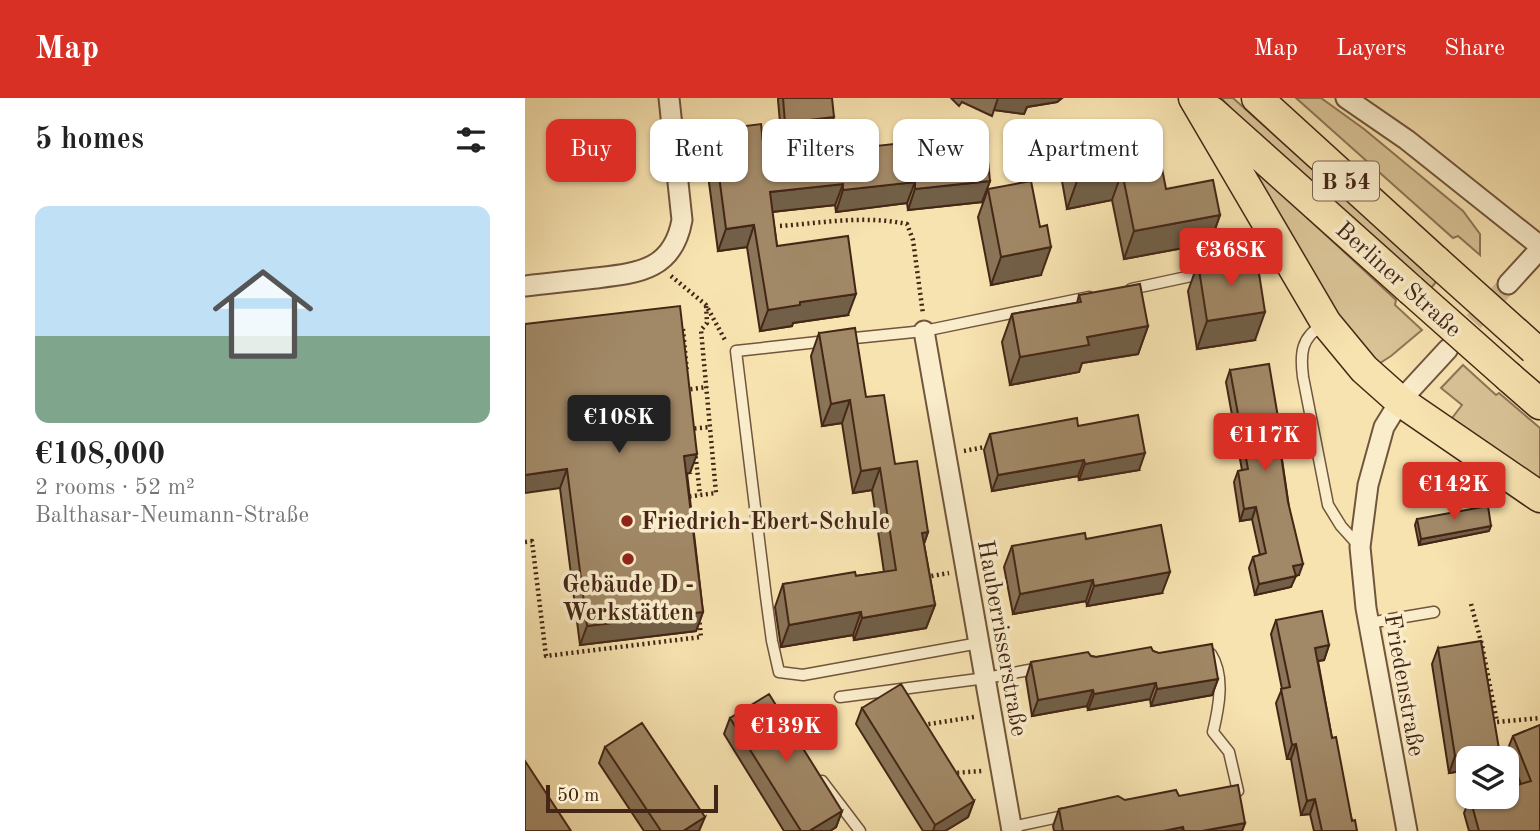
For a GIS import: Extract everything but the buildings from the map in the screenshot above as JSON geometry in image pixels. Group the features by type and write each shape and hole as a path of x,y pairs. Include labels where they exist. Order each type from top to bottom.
{"main road":[{"name":"Berliner Straße","path":"1195,98 1540,404"},
{"path":"1195,98 1326,323 1364,369 1400,401 1540,497"},
{"name":"Berliner Straße","path":"1257,98 1537,351"}],"street":[{"path":"525,286 628,274 649,269 674,246 680,234 682,220 669,98"},
{"path":"1346,98 1408,140 1540,248 1508,284"},
{"name":"Hauberrisserstraße","path":"924,331 1012,829"},
{"name":"Friedenstraße","path":"1407,831 1369,623 1360,547 1368,485 1384,428 1400,401 1448,349"}],"lane":[{"path":"1124,290 1217,271"},
{"path":"979,643 803,675 779,672 767,608 736,351 924,331 1097,295"},
{"path":"1326,323 1307,337 1302,347 1303,377 1328,505 1341,526 1360,547"},
{"path":"1369,623 1434,612"},
{"path":"1198,654 1209,652 1213,655 1218,675 1220,700 1213,732 1229,752 1238,791 1226,794"},
{"path":"839,696 1050,666"},
{"path":"818,775 860,831"},
{"path":"1012,829 1077,813"}],"path":[{"path":"781,226 859,220 907,223 913,240 923,304 924,331"},
{"path":"657,264 706,305 722,338 736,351"},
{"path":"687,510 686,497 716,493 701,330 707,323 706,305"},
{"path":"683,329 689,394"},
{"path":"680,391 706,387"},
{"path":"692,420 693,433"},
{"path":"685,430 710,426"},
{"path":"946,454 1001,444"},
{"path":"695,446 700,495"},
{"path":"525,542 532,541 546,656 701,637 698,612"},
{"path":"925,577 967,570"},
{"path":"1471,604 1497,722 1540,719"},
{"path":"899,689 929,735"},
{"path":"923,725 992,715"},
{"path":"948,764 954,773 1002,770"}],"shaded area":[{"path":"1221,98 1233,98 1437,281 1430,289 1245,123"},
{"path":"1296,98 1321,98 1364,129 1463,211 1480,234 1480,255 1458,236 1453,238"},
{"path":"1246,161 1396,300 1395,305 1422,330 1377,365 1335,314"},
{"path":"1463,365 1496,395 1499,393 1540,428 1540,484 1449,422 1462,405 1441,388"}],"tunnel":[{"path":"1454,343 1508,284"}],"place":[{"name":"Friedrich-Ebert-Schule","path":"627,521"},
{"name":"Gebäude D - Werkstätten","path":"628,559"}]}
